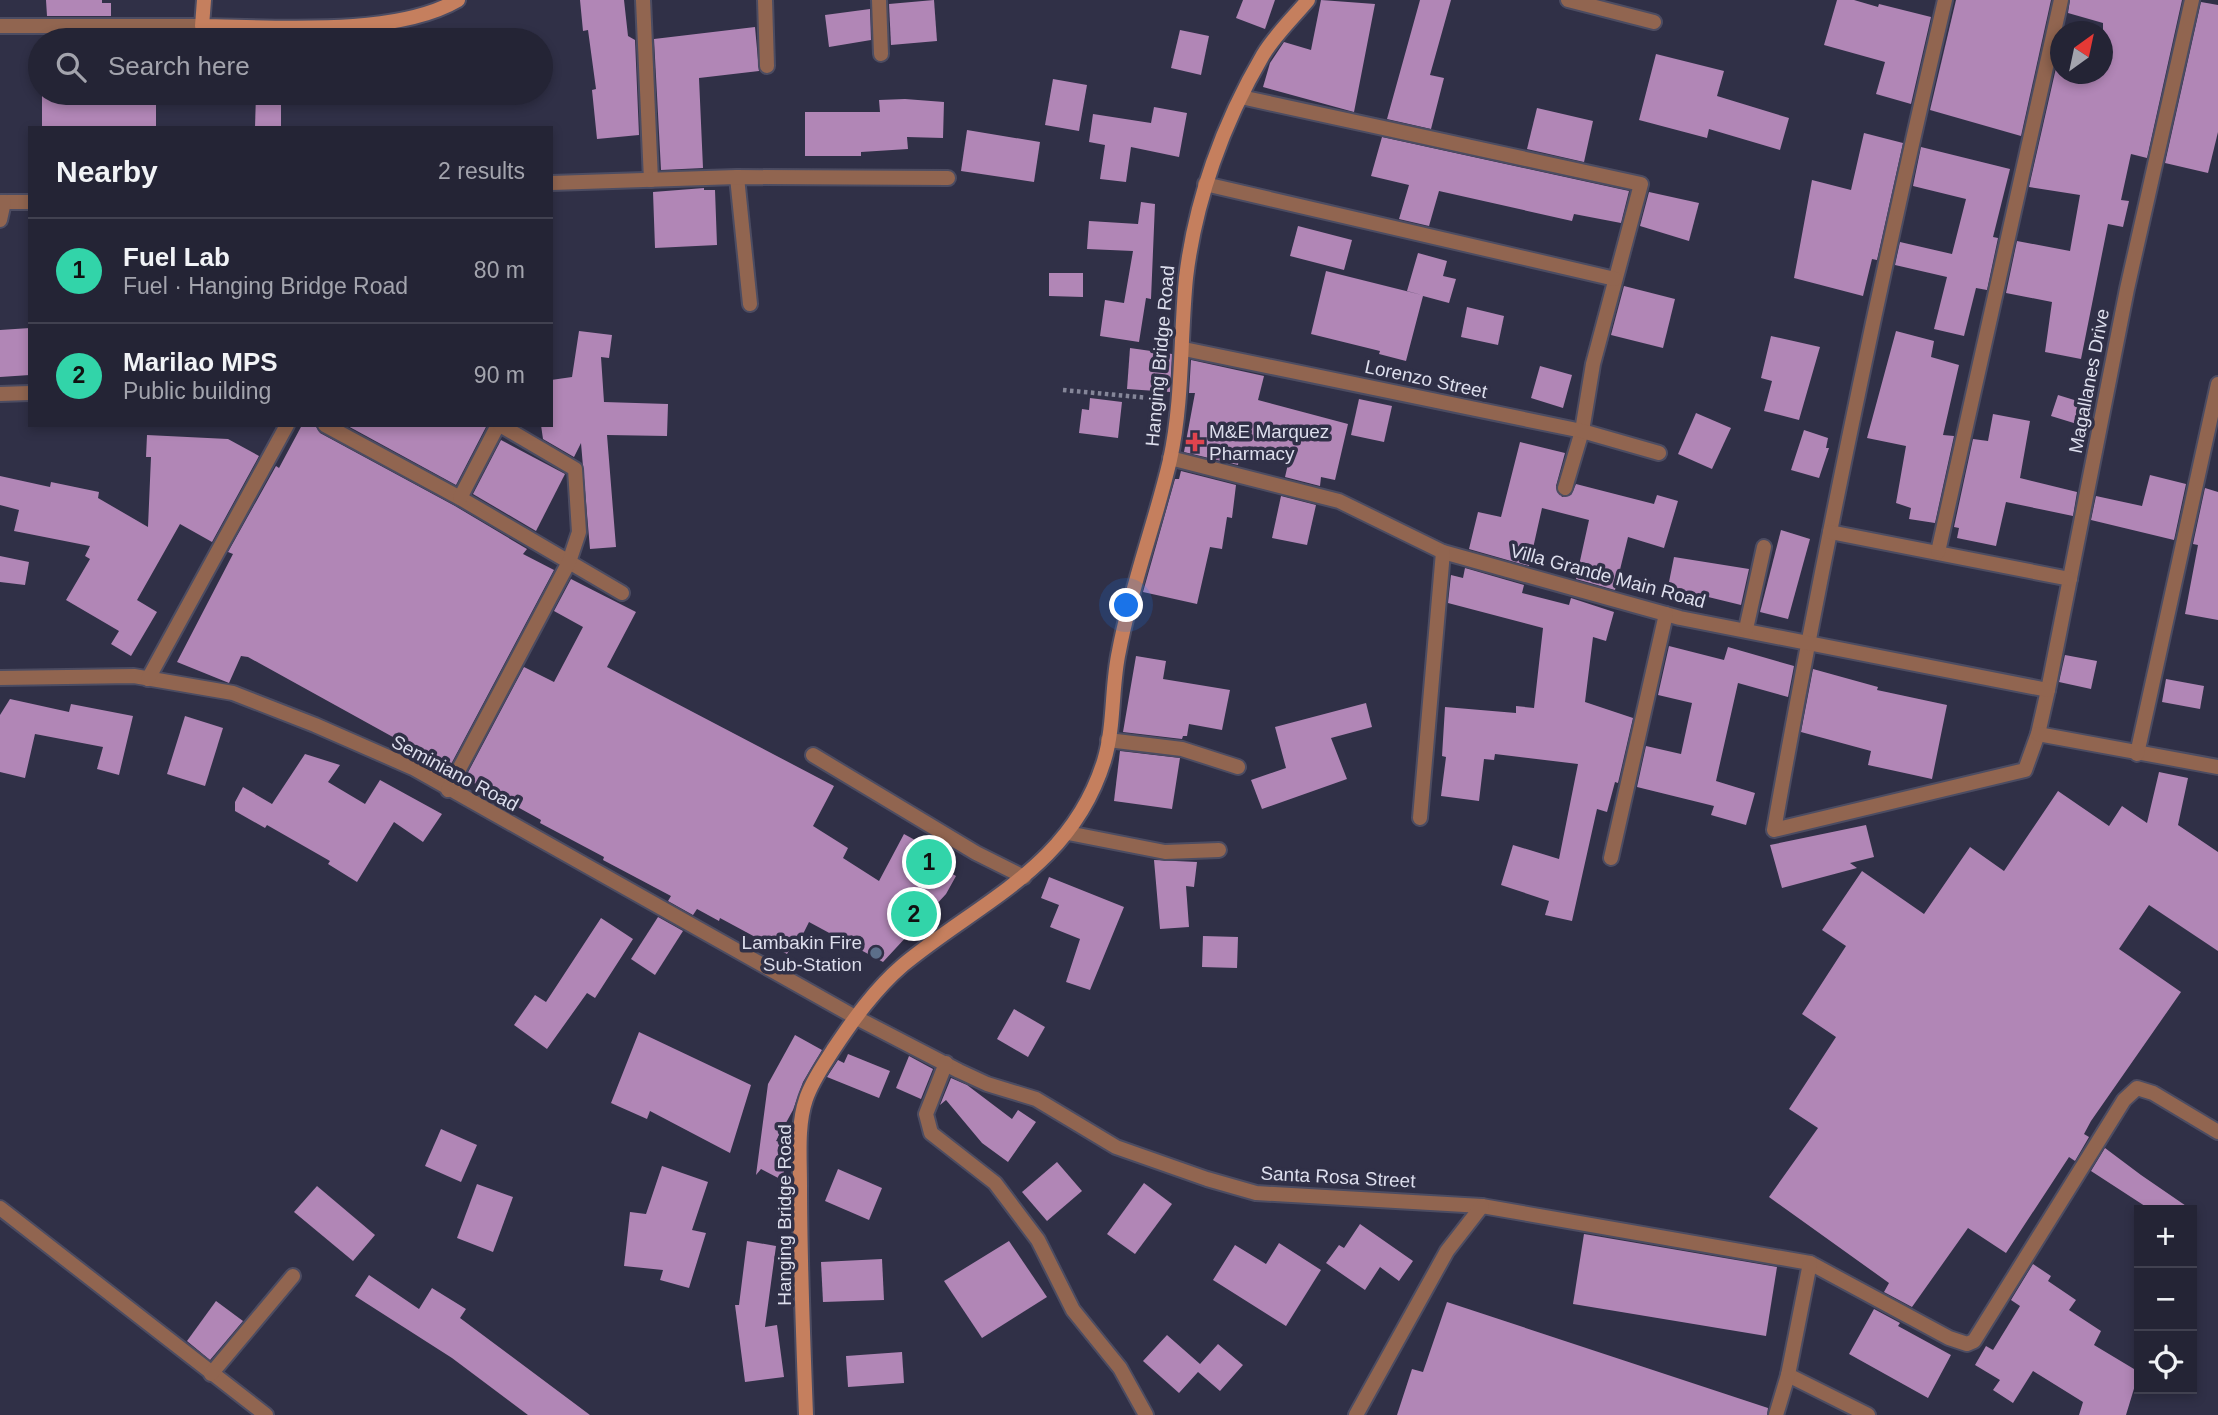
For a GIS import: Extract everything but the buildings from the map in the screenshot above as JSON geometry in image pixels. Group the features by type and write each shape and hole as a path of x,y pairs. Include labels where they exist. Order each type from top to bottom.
{"street":[{"path":"202,26 204,0"},
{"path":"0,26 356,26 440,11 458,0"},
{"path":"643,0 651,180"},
{"path":"765,0 767,66"},
{"path":"879,0 881,54"},
{"name":"Hanging Bridge Road","path":"806,1415 800,1236 800,1142 805,1101 818,1074 855,1017 901,967 1035,869 1068,833 1093,788 1108,740 1118,654 1170,458 1184,349 1188,270 1194,226 1205,184 1241,97 1264,52 1308,0"},
{"path":"1568,0 1654,22"},
{"path":"1807,642 1898,201 1945,0"},
{"path":"1938,552 2061,0"},
{"name":"Magallanes Drive","path":"1807,642 1774,830 2025,770 2038,734 2048,690 2127,289 2192,0"},
{"path":"1241,97 1641,184 1593,364 1582,431 1565,488"},
{"path":"737,177 750,303"},
{"path":"553,183 737,177 947,178"},
{"path":"1205,184 1615,279"},
{"path":"0,220 2,202 28,202"},
{"name":"Lorenzo Street","path":"1184,349 1582,431 1659,453"},
{"path":"2137,754 2218,384"},
{"path":"0,394 28,393"},
{"path":"148,679 286,427"},
{"path":"329,427 460,498 622,593"},
{"path":"460,498 498,427"},
{"path":"448,790 569,562 579,532 575,469 502,427"},
{"name":"Villa Grande Main Road","path":"1170,458 1339,501 1443,552 1666,614 2048,690"},
{"path":"1830,532 2070,579"},
{"path":"1746,629 1764,548"},
{"path":"1420,818 1443,552"},
{"path":"1611,858 1666,614"},
{"name":"Seminiano Road","path":"0,678 134,676 233,693 413,768 855,1017"},
{"path":"2038,734 2218,767"},
{"path":"1108,740 1182,749 1238,767"},
{"path":"813,755 976,853 1024,877"},
{"path":"1068,833 1166,852 1219,850"},
{"name":"Santa Rosa Street","path":"855,1017 988,1084 1036,1099 1116,1147 1256,1193 1482,1206 1810,1263 1949,1338 1967,1344 1974,1341 2124,1100 2137,1088 2152,1093 2218,1132"},
{"path":"946,1063 926,1114 930,1133 995,1183 1038,1240 1073,1310 1120,1368 1146,1415"},
{"path":"1356,1415 1447,1251 1482,1206"},
{"path":"0,1208 266,1415"},
{"path":"1776,1415 1788,1375 1810,1263"},
{"path":"211,1374 293,1276"},
{"path":"1788,1375 1868,1415"}],"path":[{"path":"1063,390 1178,401"}],"place":[{"name":"M&E Marquez Pharmacy","path":"1195,442"},
{"name":"Fuel Lab","path":"929,862"},
{"name":"Marilao MPS","path":"914,914"},
{"name":"Lambakin Fire Sub-Station","path":"876,953"}]}
